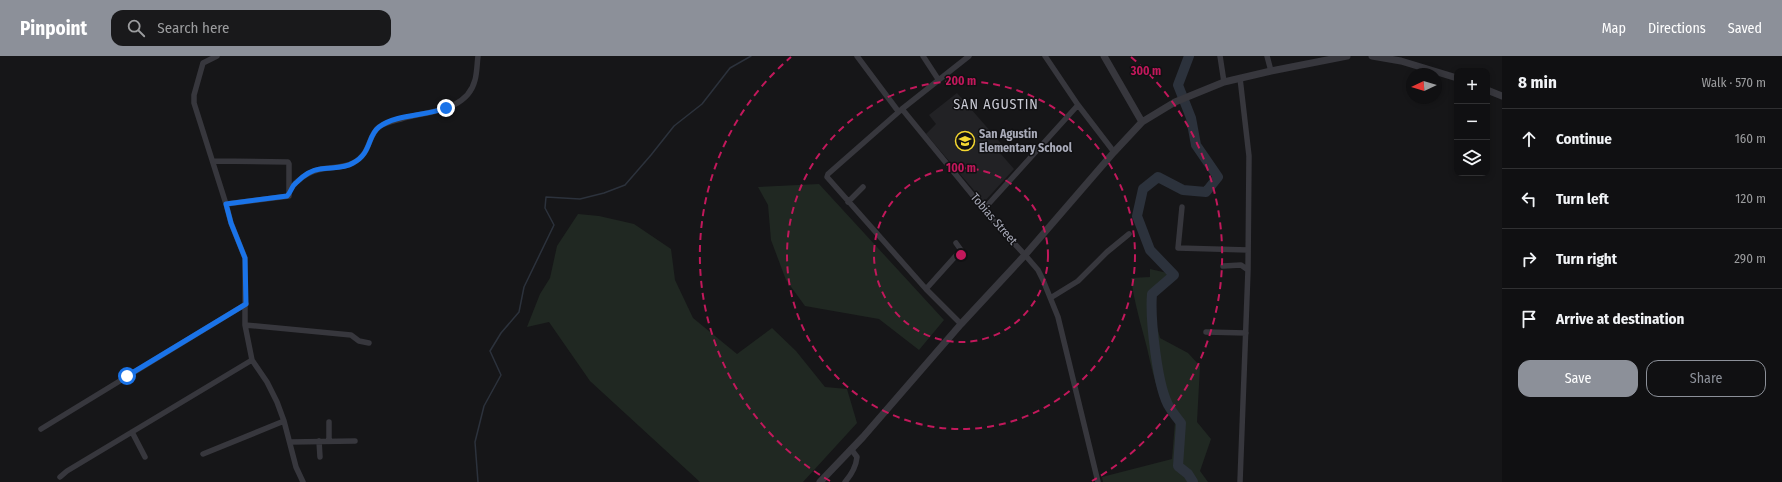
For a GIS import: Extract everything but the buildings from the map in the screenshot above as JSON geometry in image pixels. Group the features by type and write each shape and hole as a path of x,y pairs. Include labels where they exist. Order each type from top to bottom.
{"street":[{"path":"217,56 203,63 193,99 231,223 245,258 245,324 252,360 277,402 284,421 296,467 303,482"},
{"path":"226,204 287,196 296,182 313,171 345,166 358,160 369,148 374,132 379,127 404,118 439,111 462,100 470,92 475,81 478,56"},
{"name":"Tobias Street","path":"857,56 900,110 1008,238 1026,255 1038,270 1052,298 1060,324 1098,482"},
{"path":"923,56 938,79"},
{"path":"961,324 926,289 827,178 828,174 900,110 969,56"},
{"path":"1045,56 1078,105 1114,152"},
{"path":"1104,56 1142,122"},
{"path":"1220,56 1224,82"},
{"path":"1267,56 1271,71"},
{"path":"820,482 961,324 1026,255 1114,152 1142,122 1175,102 1224,82 1346,56"},
{"path":"1372,56 1401,61 1454,77"},
{"path":"1240,78 1249,156 1248,270 1240,482"},
{"path":"1490,91 1502,96"},
{"path":"984,209 1078,105"},
{"path":"213,161 288,162 289,191"},
{"path":"848,202 863,187"},
{"path":"1182,207 1178,248 1248,250"},
{"path":"1052,298 1078,281 1102,257 1129,234"},
{"path":"926,289 961,250 956,243"},
{"path":"1223,266 1241,265 1248,270"},
{"path":"41,428 246,304"},
{"path":"245,324 351,335 359,341 369,343"},
{"path":"1206,332 1246,333"},
{"path":"60,477 252,360"},
{"path":"203,454 284,421"},
{"path":"329,422 329,441"},
{"path":"132,432 145,457"},
{"path":"319,441 320,457"},
{"path":"290,442 355,441"},
{"path":"845,482 852,475 856,464 857,457 851,449"}],"shaded area":[{"name":"San Agustin Elementary School","path":"957,93 1005,148 1000,153 1014,169 984,202 926,134 936,124 929,115"},
{"path":"819,184 944,320 919,350 879,319 805,306 786,280 771,240 768,205 758,187"},
{"path":"578,214 599,216 634,224 671,249 675,280 693,318 737,354 772,328 796,351 825,387 847,389 857,423 803,482 700,482 590,381 549,322 527,327 540,294 550,278 557,246"},
{"path":"1150,269 1176,275 1153,294 1152,309 1160,338 1188,353 1200,366 1197,422 1211,439 1200,471 1208,482 1103,482 1102,477 1172,459 1175,422 1160,396 1132,287 1131,278 1150,277"}],"waterway":[{"path":"478,482 475,442 484,406 501,375 490,351 501,333 519,312 524,287 554,225 545,208 546,197 580,199 604,193 625,185 674,126 702,104 730,68 751,56"},
{"path":"1189,56 1178,85 1191,118 1196,145 1218,177 1206,192 1183,190 1158,177 1143,189 1137,216 1150,250 1174,275 1152,294 1153,335 1158,370 1165,399 1181,423 1178,466 1188,474 1193,482"}],"place":[{"name":"San Agustin Elementary School","path":"965,141"}],"district":[{"name":"SAN AGUSTIN","path":"996,104"}],"route":[{"path":"127,376 246,304 245,258 228,215 226,204 287,196 296,182 313,171 345,166 358,160 369,148 374,132 386,123 439,111 446,108"}]}
